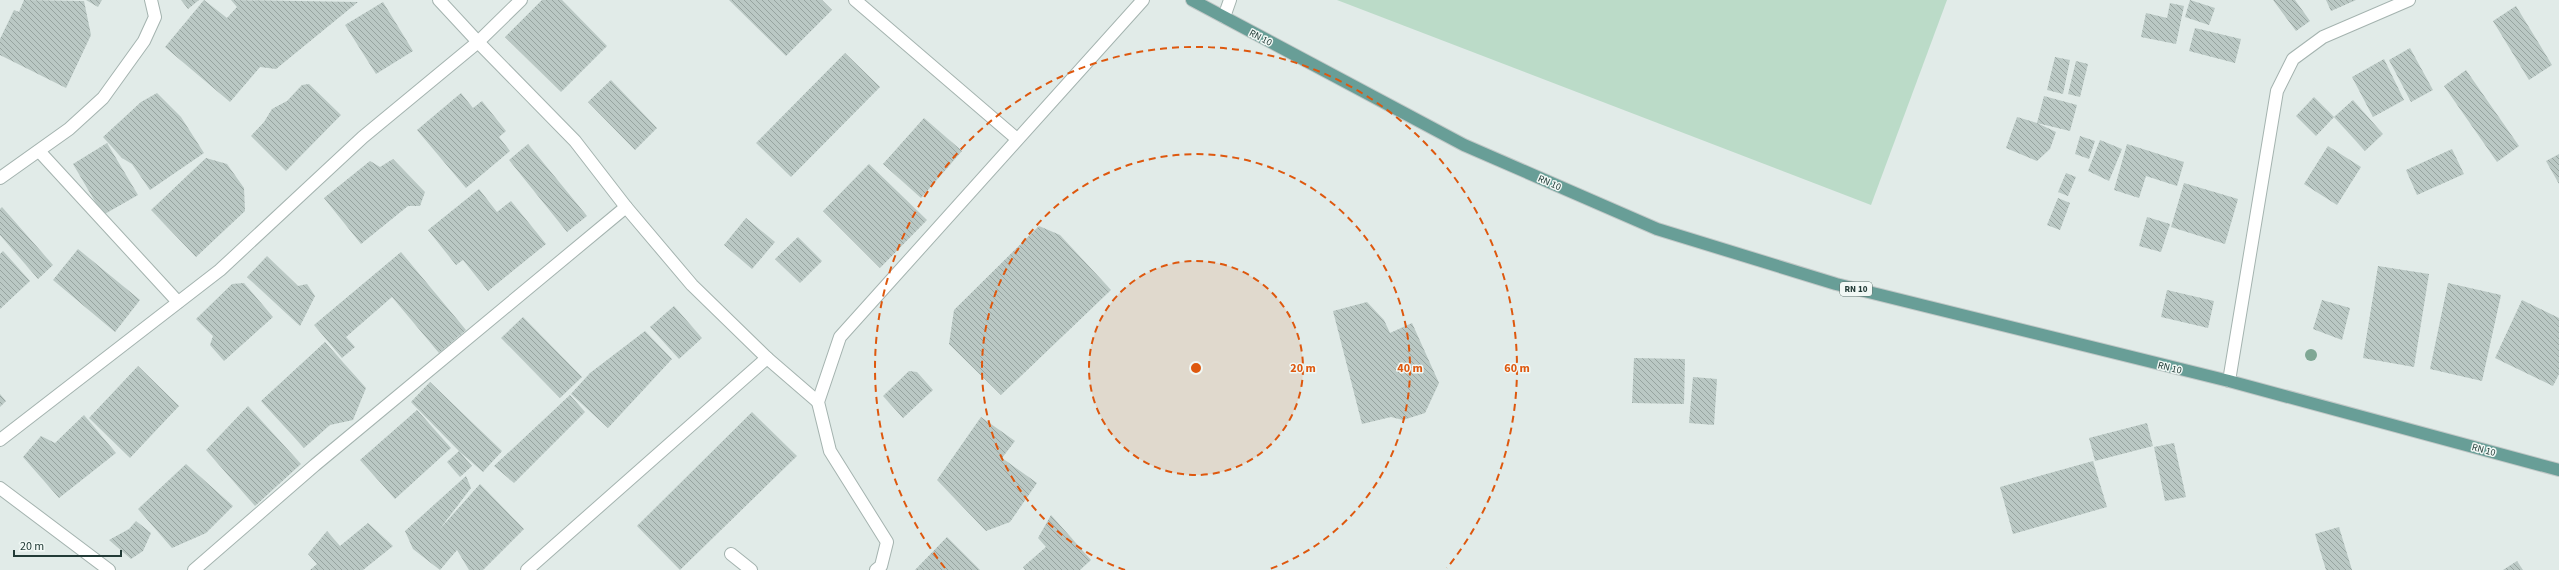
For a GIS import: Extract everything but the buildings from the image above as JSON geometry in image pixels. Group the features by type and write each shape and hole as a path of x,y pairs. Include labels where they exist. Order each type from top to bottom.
{"main road":[{"name":"RN 10","path":"1192,0 1464,145 1657,229 1836,284 2229,381 2559,470"}],"street":[{"path":"0,178 69,129 103,98 144,41 155,17 151,0"},
{"path":"439,0 575,141 626,207 692,285 767,358 818,402"},
{"path":"0,440 220,270 362,137 478,42 521,0"},
{"path":"855,0 1017,139"},
{"path":"876,570 881,566 887,542 830,451 818,402 840,336 1143,0"},
{"path":"1224,17 1230,0"},
{"path":"2229,381 2277,91 2293,59 2323,37 2409,0"},
{"path":"39,151 178,302"},
{"path":"194,570 314,465 626,207"},
{"path":"527,570 767,358"},
{"path":"0,488 109,570"},
{"path":"731,554 751,570"}],"green space":[{"path":"1337,0 1947,0 1871,205"}]}
